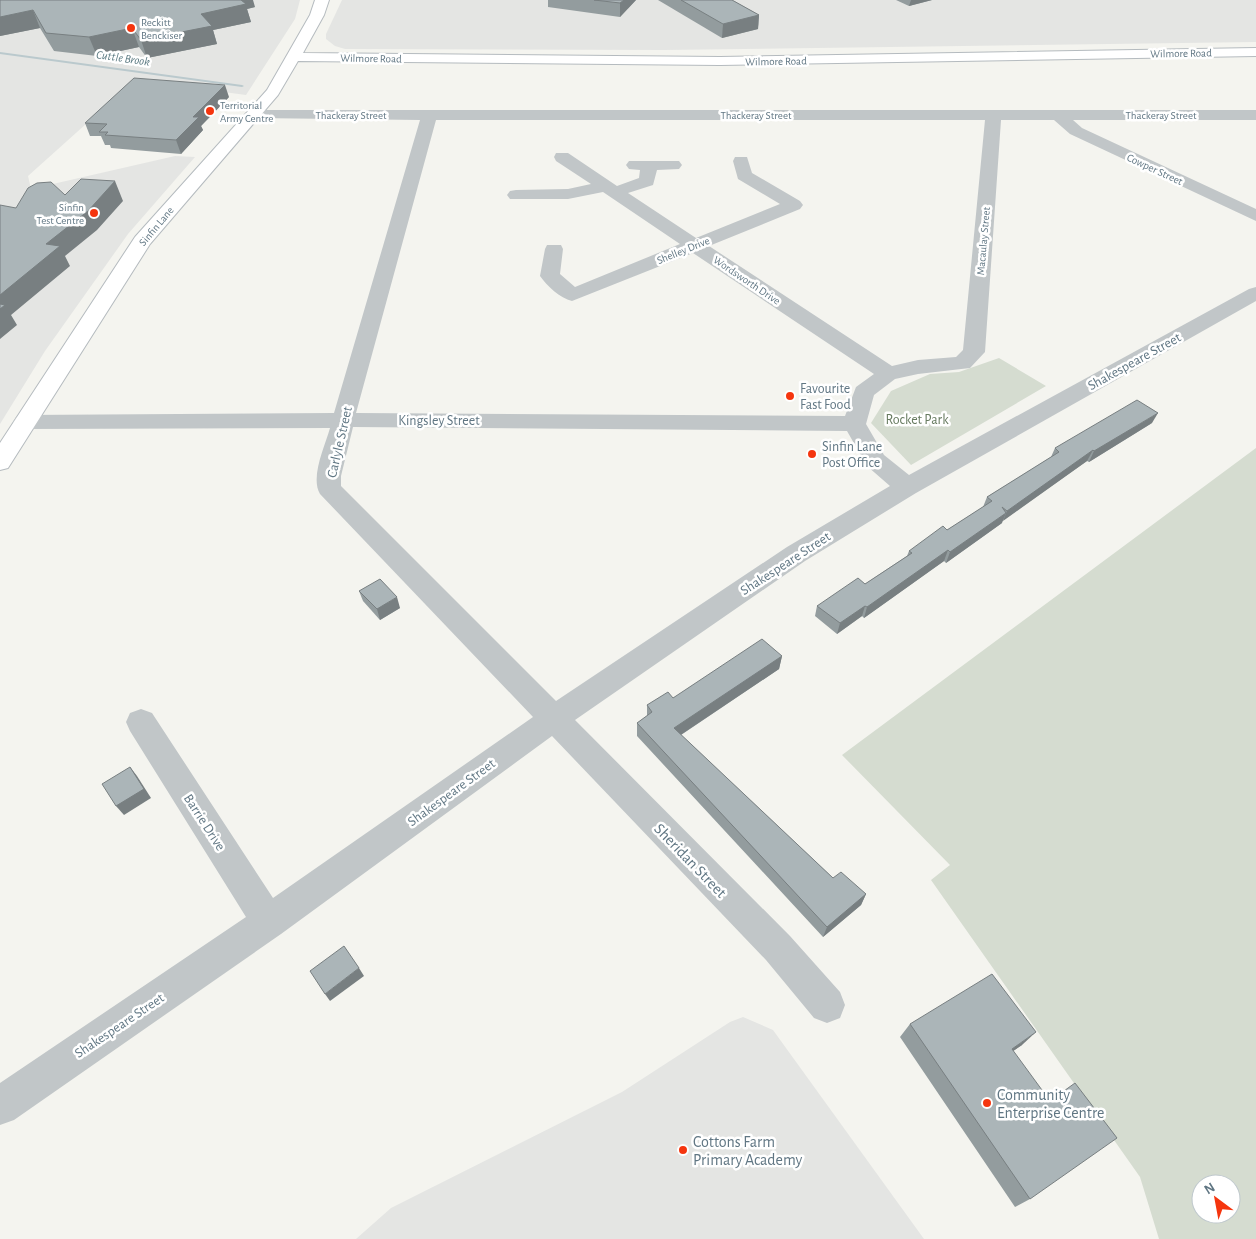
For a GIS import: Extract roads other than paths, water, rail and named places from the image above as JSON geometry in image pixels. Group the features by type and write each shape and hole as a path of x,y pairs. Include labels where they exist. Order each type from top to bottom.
{"street":[{"name":"Sinfin Lane","path":"0,462 142,241 274,92 317,15 322,0"},
{"name":"Wilmore Road","path":"295,57 720,61 1256,52"},
{"name":"Thackeray Street","path":"255,115 1256,115"},
{"name":"Carlyle Street","path":"429,115 343,420 328,476 329,488 553,718"},
{"name":"Macaulay Street","path":"888,374 918,367 962,363 974,352 993,115"},
{"name":"Cowper Street","path":"1058,115 1076,131 1256,216"},
{"name":"Wordsworth Drive","path":"562,157 888,374"},
{"name":"Shelley Drive","path":"554,249 550,276 572,295 794,205 744,175 741,161"},
{"path":"516,195 568,194 611,189 647,181 642,165 673,165"},
{"name":"Shakespeare Street","path":"0,1106 269,922 553,718 796,554 907,487 1256,293"},
{"path":"888,374 864,392 854,424 875,460 907,487"},
{"name":"Kingsley Street","path":"24,422 343,420 854,424"},
{"name":"Sheridan Street","path":"553,718 778,948 827,1005"},
{"name":"Barrie Drive","path":"141,722 269,922"}],"waterway":[{"name":"Cuttle Brook","path":"0,53 242,86"}],"place":[{"name":"Reckitt Benckiser","path":"131,28"},
{"name":"Territorial Army Centre","path":"210,111"},
{"name":"Sinfin Test Centre","path":"94,213"},
{"name":"Favourite Fast Food","path":"790,396"},
{"name":"Sinfin Lane Post Office","path":"812,454"},
{"name":"Community Enterprise Centre","path":"987,1103"},
{"name":"Cottons Farm Primary Academy","path":"683,1150"}],"park label":[{"name":"Rocket Park","path":"917,419"}]}
